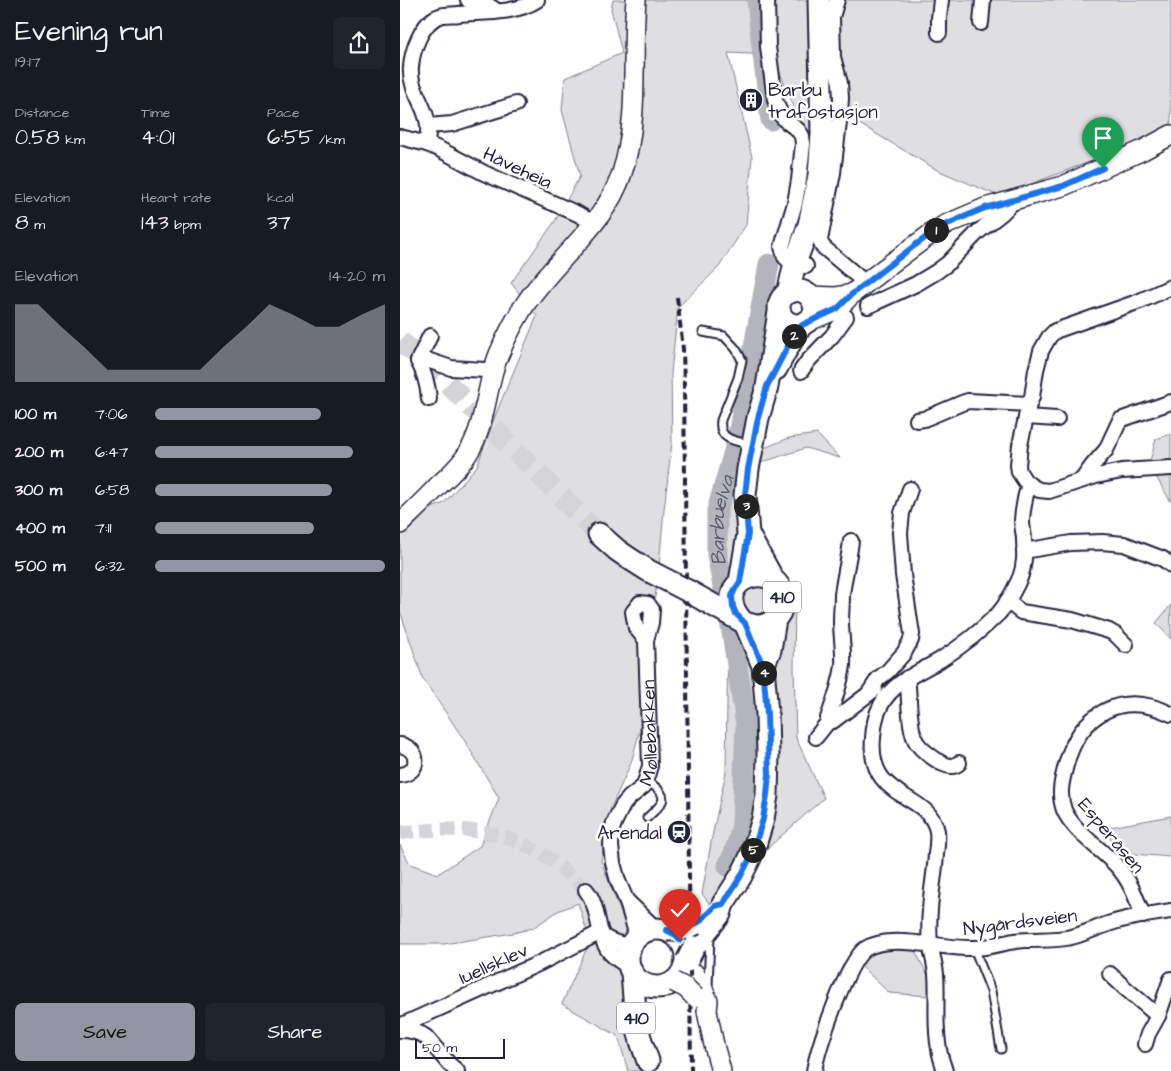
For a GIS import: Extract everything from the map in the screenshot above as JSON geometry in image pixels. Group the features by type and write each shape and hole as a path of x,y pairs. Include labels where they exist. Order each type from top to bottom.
{"main road":[{"name":"410","path":"802,294 800,265 819,175 822,134 819,0"},
{"name":"410","path":"649,1066 646,1015 652,998 668,984 680,977 689,966 694,948 715,906 723,904 741,876 750,858 763,819 769,774 763,666 743,622 736,614 732,596 738,584 748,534 745,495 748,444 767,386 779,305 782,298 802,294 814,302 813,316 790,342 767,386"},
{"path":"779,312 782,319 788,324 795,326 805,323"},
{"name":"410","path":"599,534 627,557 649,571 743,622 754,626 763,625 770,623 780,612 782,604 781,592 748,534"},
{"name":"410","path":"688,591 725,590 752,576 764,576 774,581"},
{"name":"410","path":"763,666 770,650 775,619"},
{"name":"410","path":"649,1066 636,1023 628,956 647,935 687,928 703,928"},
{"path":"647,935 676,935 686,950 689,966"},
{"name":"410","path":"630,970 636,978 647,986 668,984"}],"street":[{"path":"468,0 488,5 498,11"},
{"path":"427,144 428,126 426,115 414,90 411,67 416,45 428,23 439,16 512,10 537,0"},
{"path":"400,524 453,472 468,454 477,435 497,357 523,307 594,224 611,198 622,173 630,139 636,0"},
{"path":"767,0 768,47 776,100 781,115 798,130 802,136 803,144 795,203 782,247 785,257 789,261 800,265"},
{"path":"837,0 832,17 833,57 840,82 840,114 833,173 820,240 822,246 862,280 859,289"},
{"path":"939,33 941,0"},
{"path":"981,23 983,0"},
{"name":"Håveheia","path":"428,126 452,124 516,104"},
{"path":"805,323 837,309 859,289 945,225 985,208 1063,186 1143,150 1171,135"},
{"name":"Håveheia","path":"400,137 439,149 484,173 578,214 594,224"},
{"path":"868,306 916,284 936,272 947,264 978,232 1016,199"},
{"path":"1171,287 1140,301 1055,332 1049,337 1036,370 1032,397 1027,410 1020,445 1018,466 1019,472 1025,481 1039,490 1049,491 1082,480 1122,472 1171,468"},
{"path":"802,294 835,297 859,289"},
{"path":"800,371 832,336 846,317"},
{"path":"418,361 430,336"},
{"path":"418,361 430,361 451,368 493,371"},
{"path":"418,361 428,383 429,399"},
{"path":"917,420 968,402 1027,410 1057,419"},
{"path":"1082,480 1106,450 1120,420 1171,402"},
{"path":"945,1071 939,1051 937,1035 936,973 930,945 929,928 938,834 929,814 896,792 881,777 874,759 872,744 874,725 876,716 886,696 893,689 907,678 941,659 967,641 1000,612 1019,582 1024,562 1022,522 1030,485"},
{"path":"869,693 878,679 888,671 904,652 911,640 912,634 903,575 900,533 902,513 910,489"},
{"path":"816,737 828,722 843,666 842,595 851,541"},
{"path":"1024,551 1071,543 1102,542 1124,544 1163,559 1171,565"},
{"path":"1007,601 1021,612 1072,620 1109,631 1126,645"},
{"name":"Møllebakken","path":"646,640 650,766 644,786 629,798 615,820 612,829 611,846 612,863 618,881 627,902 647,935"},
{"path":"828,722 833,721 894,676 922,664 932,664"},
{"path":"907,678 912,732 916,742 927,754 946,765 955,766 959,763"},
{"name":"Esperåsen","path":"1143,916 1126,876 1081,831 1065,810 1060,784 1074,740 1090,720 1101,712 1120,706 1136,704 1160,708 1171,714"},
{"path":"400,745 410,748 416,761 412,770 400,775"},
{"path":"586,890 594,903 602,934 609,951 630,970"},
{"name":"Nygårdsveien","path":"814,1071 830,1016 853,964 862,952 876,944 903,942 974,948 1016,941 1047,940 1074,936 1112,922 1171,911"},
{"path":"602,934 610,941 620,945 647,935"},
{"name":"Iuellsklev","path":"400,1026 602,934"},
{"path":"689,966 703,988 703,1003 721,1071"},
{"path":"1110,974 1158,1016"},
{"path":"1146,1044 1148,1034 1158,1016 1171,979"},
{"path":"668,984 686,988 703,1003"},
{"path":"400,1030 421,1033 457,1071"}],"lane":[{"path":"703,332 724,336 736,349 742,360 738,378 720,427 722,433 727,438 748,444"},
{"path":"644,786 653,786 660,791 663,797 661,805 646,818"},
{"path":"703,928 710,940 708,978 703,1003"},
{"path":"974,948 991,991 1001,1049"}],"shaded area":[{"path":"613,0 1171,0 1171,124 1129,147 1012,191 1001,197 937,170 841,113 812,223 801,177 802,128 773,55 728,53 752,157 746,225 719,267 678,307 671,373 672,442 658,576 648,645 644,714 631,763 610,810 601,861 626,926 631,996 646,1071 628,1071 618,1036 562,1004 590,941 578,903 558,911 533,928 513,933 444,944 400,944 400,845 410,864 438,874 480,846 499,798 463,738 423,679 400,611 400,521 444,503 477,466 497,411 537,316 511,283 555,221 580,176 562,110 565,78 622,53 611,9"},
{"path":"817,434 840,458 806,448 735,471 735,515 738,545 752,583 795,597 794,668 796,738 824,798 770,846 729,903 727,926 702,894 726,772 728,633 712,563 716,494 730,447 764,448 789,438"},
{"path":"1171,434 1171,502 1149,465 1156,439"},
{"path":"1171,605 1171,639 1156,623"},
{"path":"1171,816 1171,857 1119,853 1105,828"},
{"path":"884,948 910,948 915,951 929,977 929,996 889,993 861,966 868,957"}],"waterway":[{"name":"Barbuelva","path":"757,0 771,120"},
{"name":"Barbuelva","path":"728,866 737,845 742,823 746,725 732,632 717,555 717,511 737,441 769,264"}],"tunnel":[{"path":"400,341 419,356 599,534"},
{"path":"400,833 438,830 475,831 511,839 545,856 586,890"}],"railway":[{"path":"677,297 683,349 684,386 691,1071"}],"place":[{"name":"Barbu trafostasjon","path":"751,100"},
{"name":"Arendal","path":"679,832"}],"route":[{"path":"680,940 672,932 666,930 687,928 700,921 715,906 723,904 750,858 763,819 769,774 763,666 745,623 736,614 732,596 740,582 748,534 745,495 758,418 767,386 790,342 802,325 837,309 852,294 914,246 945,225 985,208 1063,186 1103,168"}]}
